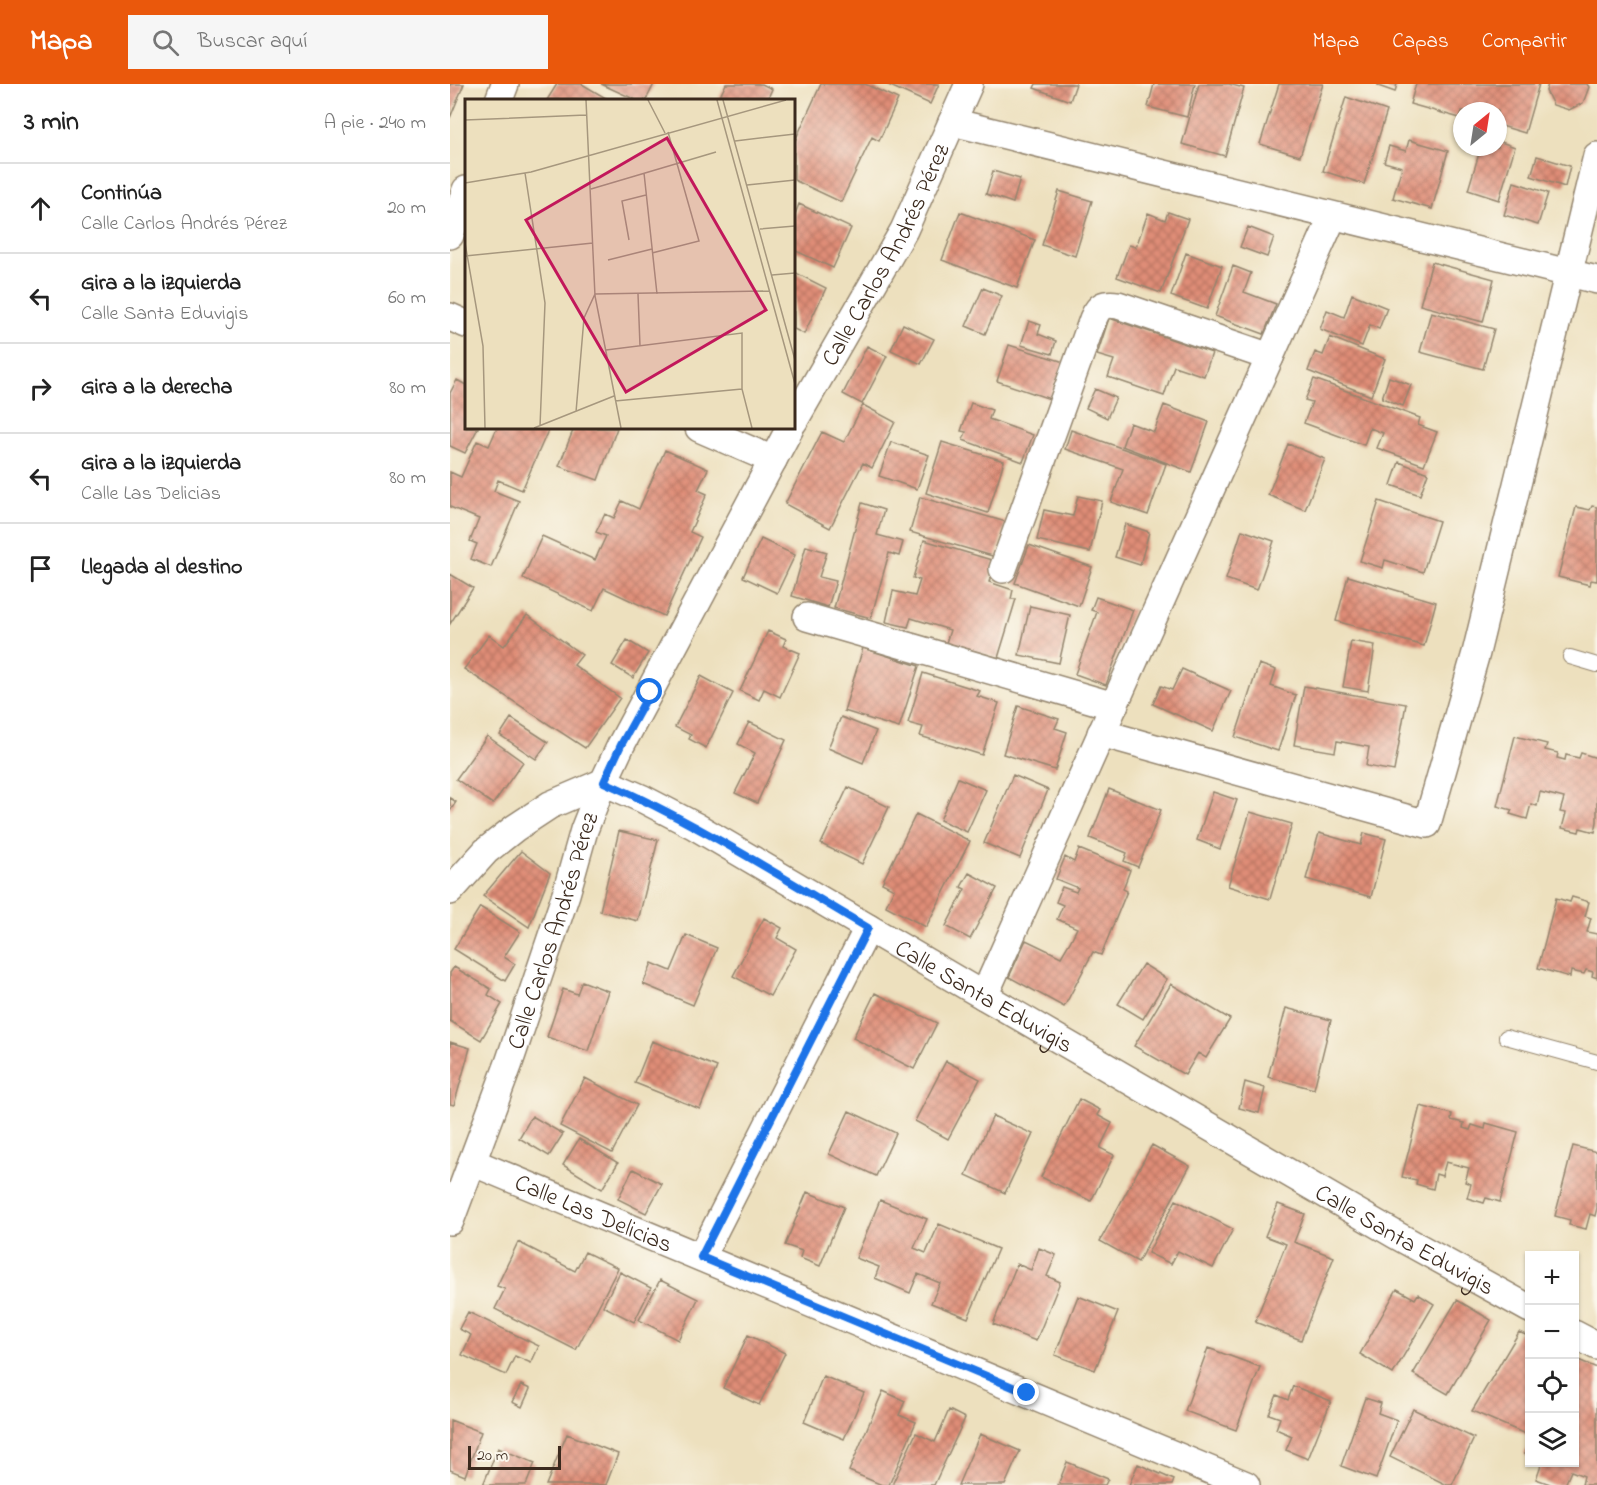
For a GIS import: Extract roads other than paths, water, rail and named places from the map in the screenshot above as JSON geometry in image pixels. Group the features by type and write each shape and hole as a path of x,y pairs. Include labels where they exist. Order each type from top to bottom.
{"street":[{"path":"499,99 505,84"},
{"name":"Calle Carlos Andrés Pérez","path":"795,420 904,230 969,84"},
{"path":"952,122 1597,280"},
{"path":"1101,733 1427,824 1476,653 1597,156"},
{"path":"450,235 465,193"},
{"path":"984,996 1334,216"},
{"path":"1003,569 1093,319 1100,307 1105,304 1118,306 1270,357"},
{"path":"450,317 465,324"},
{"path":"701,429 773,460"},
{"name":"Calle Carlos Andrés Pérez","path":"450,1221 508,1063 566,894 584,830 604,782 621,745 789,429"},
{"path":"807,616 1114,706"},
{"path":"450,891 486,851 515,828 550,805 604,782"},
{"name":"Calle Santa Eduvigis","path":"604,782 695,826 1386,1229 1525,1306"},
{"path":"701,1257 868,928"},
{"name":"Calle Las Delicias","path":"472,1162 1246,1485"},
{"path":"1579,1336 1597,1346"}],"lane":[{"path":"1570,657 1597,665"},
{"path":"1506,1037 1597,1062"}]}
